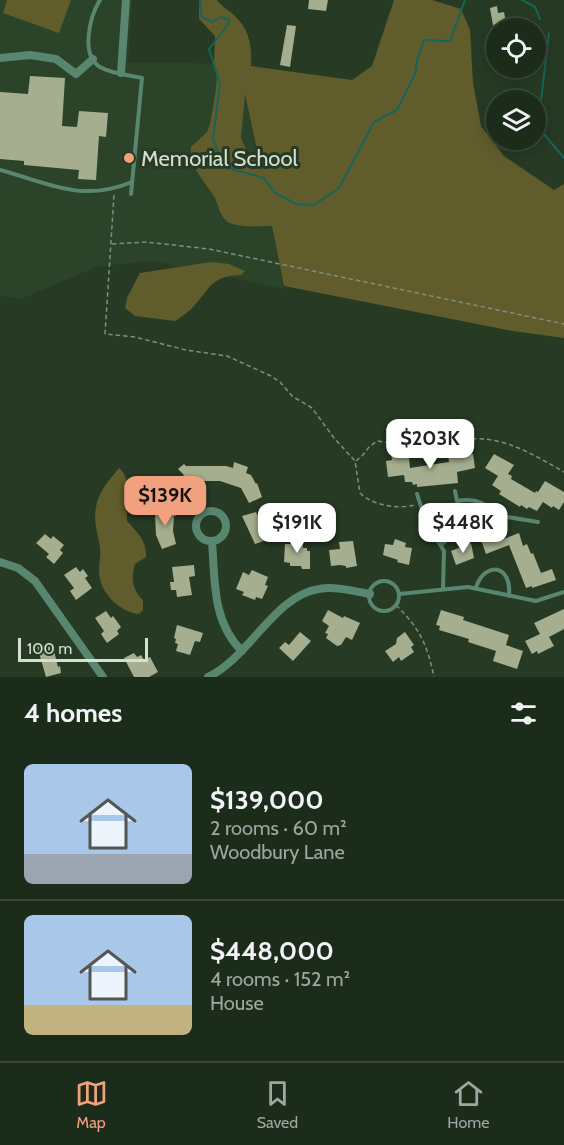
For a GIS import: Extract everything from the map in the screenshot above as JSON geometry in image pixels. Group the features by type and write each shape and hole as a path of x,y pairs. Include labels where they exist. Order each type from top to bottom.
{"street":[{"path":"121,73 126,0"},
{"path":"0,58 30,55 56,59 76,74 93,59"},
{"path":"212,541 218,611 228,635 242,651"},
{"path":"0,562 18,568 35,581 102,677"},
{"path":"208,677 228,666 287,604 305,593 326,588 370,594"}],"lane":[{"path":"100,0 90,24 89,43 93,59 103,69 142,78 131,194"},
{"path":"0,170 71,190 93,192 132,182"},
{"path":"455,491 464,525"},
{"path":"417,494 426,522 441,545 445,558 443,589"},
{"path":"457,501 471,499 478,501 489,507 495,515"},
{"path":"441,545 464,525 483,516 495,515 538,522"},
{"path":"476,588 484,573 499,570 509,580 509,596"},
{"path":"386,582 394,586 399,594 396,605 388,611 377,609 370,601 370,594 375,585 386,582"},
{"path":"399,594 476,588 536,602 564,592"}],"path":[{"path":"114,188 105,334 227,356 280,382 292,396 312,408 355,462 360,493 366,498 392,506 419,505"},
{"path":"111,244 146,242 198,247 564,324"},
{"path":"355,462 377,441 397,444 417,439 431,446 437,446 464,440 489,439 508,443 564,472"},
{"path":"396,605 413,623 423,639 434,677"}],"shaded area":[{"name":"Memorial School","path":"0,0 132,0 128,62 239,64 284,289 153,261 99,266 21,299 0,296"},
{"path":"7,0 71,0 59,33 3,13"},
{"path":"199,0 217,0 240,21 247,33 251,66 352,80 372,66 394,0 432,0 461,9 470,30 473,83 481,126 486,133 486,150 499,150 504,156 554,190 564,184 564,338 513,331 284,286 272,226 240,226 227,221 192,161 191,147 207,132 210,124 217,79 214,63 215,36 199,19","holes":["245,94 258,161 250,158 241,138"]},
{"path":"211,262 229,264 245,271 241,275 218,280 192,308 175,321 135,316 125,308 127,298 140,273"},
{"path":"119,468 127,485 127,521 141,537 146,551 146,557 135,564 133,574 133,583 143,600 143,610 139,614 124,609 112,600 100,579 100,551 95,512 102,491"}],"building":[{"path":"309,0 328,0 326,11 308,9"},
{"path":"497,6 498,13 504,12 505,18 492,18 490,8"},
{"path":"287,25 296,26 290,67 280,65"},
{"path":"30,76 65,78 62,126 77,127 79,111 108,113 106,137 99,136 96,180 78,179 79,170 24,165 24,161 0,159 0,92 28,94"},
{"path":"404,453 404,457 409,457 410,468 449,462 448,455 473,454 475,468 457,472 458,483 417,487 417,484 405,482 404,475 388,477 386,461 392,460 391,454"},
{"path":"494,454 514,465 508,474 512,476 511,479 535,493 545,481 564,492 564,502 559,510 543,502 537,511 529,507 527,509 499,494 501,491 492,485 498,476 485,468"},
{"path":"234,462 248,467 246,473 251,475 257,483 262,497 249,503 241,488 220,481 195,481 181,495 173,487 184,475 178,469 184,464 186,466 233,468"},
{"path":"157,508 176,508 173,531 176,544 162,549 156,535"},
{"path":"256,512 258,516 265,514 272,538 255,544 242,516"},
{"path":"498,533 501,540 519,533 523,546 527,544 531,554 533,553 541,573 552,569 556,580 526,588 509,545 486,554 481,540"},
{"path":"45,534 51,539 53,536 64,545 60,550 63,553 54,564 46,557 49,554 36,543"},
{"path":"294,537 303,537 303,548 310,551 310,569 290,566 290,563 284,562 285,544 294,544"},
{"path":"395,539 406,543 405,547 412,548 409,565 383,555 385,544 393,545"},
{"path":"353,541 357,566 346,568 340,565 331,566 329,550 340,549 339,542"},
{"path":"471,543 474,558 456,565 451,551"},
{"path":"194,565 195,576 189,577 192,595 177,597 176,590 171,590 170,582 174,582 172,567"},
{"path":"76,567 80,572 83,569 88,576 85,578 92,588 76,600 70,591 74,588 64,575"},
{"path":"252,570 268,577 265,585 268,586 262,599 256,597 255,600 242,595 244,592 236,589 243,572 249,575"},
{"path":"564,609 564,629 549,637 554,646 538,654 537,651 532,654 525,641 540,634 534,623"},
{"path":"328,610 360,623 352,640 346,637 341,645 337,646 326,638 328,634 325,633 329,626 322,621"},
{"path":"441,610 509,635 506,645 523,651 517,669 493,661 496,651 468,642 469,639 439,630 440,626 436,625"},
{"path":"106,611 121,627 117,631 119,634 107,643 101,634 104,631 95,618"},
{"path":"177,625 203,633 200,642 195,641 190,655 176,651 178,644 175,643 174,638"},
{"path":"300,632 311,641 293,661 279,648 285,642 289,645"},
{"path":"405,632 414,645 411,647 414,652 401,661 399,657 393,662 385,651 396,644 397,638"},
{"path":"52,643 61,673 46,677 37,646"},
{"path":"134,653 137,657 141,655 144,660 150,657 158,672 149,677 134,677 124,658"}],"waterway":[{"path":"201,0 202,17 213,22 221,17 229,19 228,25 209,49 220,83 213,139 224,167 264,178 274,192 296,204 314,205 339,188 374,122 397,110 415,74 424,40 450,41 465,0"},
{"path":"522,0 535,7 540,18"},
{"path":"549,33 539,117 543,133 564,158"}],"place":[{"name":"Memorial School","path":"129,158"}]}
